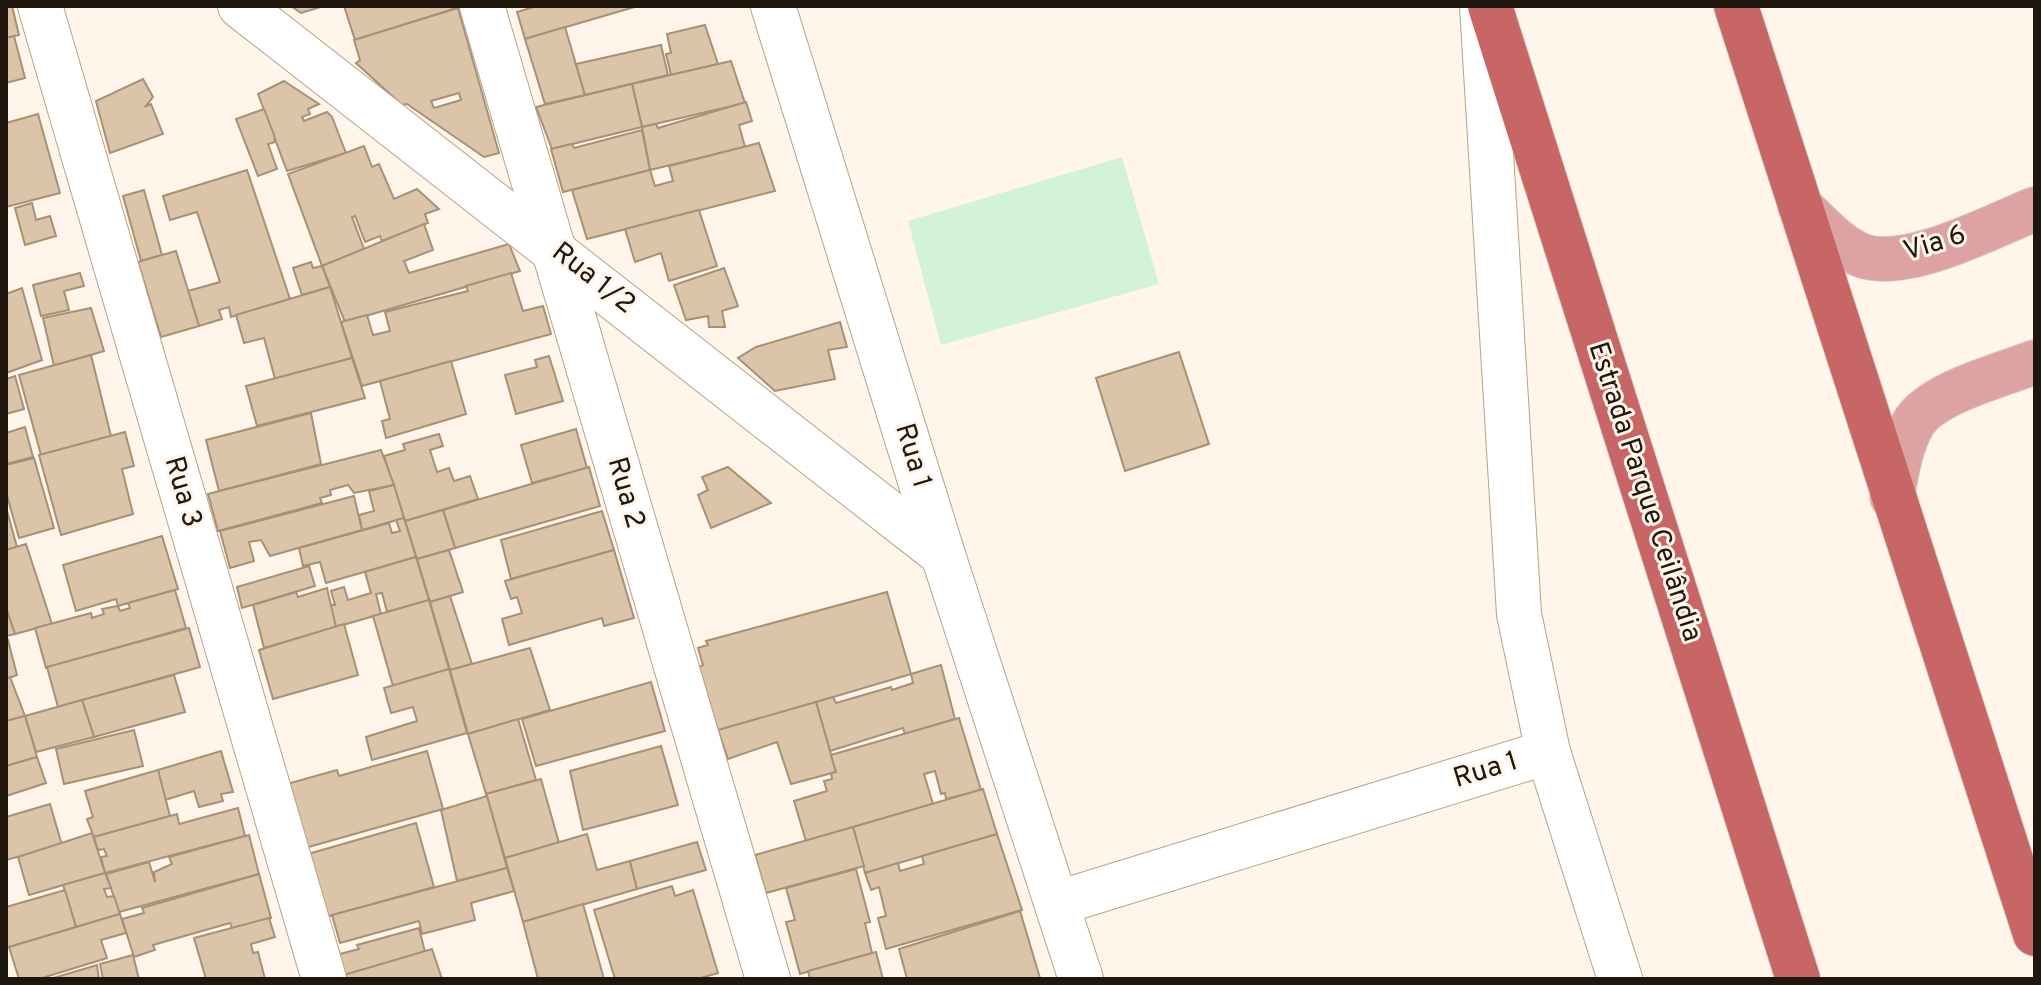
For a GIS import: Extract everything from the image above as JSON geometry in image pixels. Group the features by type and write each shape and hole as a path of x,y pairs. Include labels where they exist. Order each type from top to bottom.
{"highway":[{"name":"Estrada Parque Ceilândia","path":"1490,6 1798,979"},
{"path":"1736,6 2035,934"}],"main road":[{"name":"Via 6","path":"1800,206 1831,235 1863,256 1887,258 1912,257 2035,209"},
{"path":"1892,497 1900,457 1914,422 1929,406 2035,362"}],"street":[{"name":"Rua 3","path":"40,6 324,979"},
{"name":"Rua 1/2","path":"240,6 553,247 943,555"},
{"name":"Rua 2","path":"482,6 768,979"},
{"name":"Rua 1","path":"773,6 943,555 1081,979"},
{"path":"1482,6 1519,614 1548,752 1620,979"},
{"name":"Rua 1","path":"1058,903 1548,752"}],"green space":[{"path":"1122,157 1159,284 941,345 908,221"}],"building":[{"path":"6,6 12,6 19,35 6,38"},
{"path":"291,6 324,6 301,13"},
{"path":"344,6 460,6 460,7 355,40"},
{"path":"537,6 638,6 525,39 517,12"},
{"path":"458,8 499,153 484,157 407,104 402,105 356,63 360,60 354,40","holes":["459,93 461,100 434,108 431,101"]},
{"path":"705,25 718,64 671,75 666,54 671,53 667,34"},
{"path":"565,27 585,95 545,104 525,39"},
{"path":"14,36 25,78 6,83 6,38"},
{"path":"661,45 668,75 585,95 576,64"},
{"path":"731,61 745,103 642,127 632,84"},
{"path":"143,79 153,97 146,106 151,104 163,134 110,153 96,101"},
{"path":"284,81 319,104 308,109 310,114 302,117 304,121 327,112 332,117 346,153 287,171 258,94"},
{"path":"632,84 642,127 552,149 536,107"},
{"path":"746,102 752,121 739,125 745,147 650,170 642,127 656,124 658,128"},
{"path":"264,109 274,135 275,142 268,144 277,169 258,176 236,119"},
{"path":"38,114 60,193 6,207 6,123"},
{"path":"642,130 650,170 563,192 551,149 572,144 574,148"},
{"path":"759,143 775,191 587,239 572,190 650,170 655,186 673,181 669,166"},
{"path":"364,146 372,167 379,164 394,199 417,189 439,209 425,214 428,223 382,241 380,236 365,242 355,216 352,217 364,249 322,266 288,174"},
{"path":"247,170 290,299 231,317 229,307 219,310 222,319 199,326 188,291 220,282 197,212 170,220 163,196"},
{"path":"144,190 162,255 141,261 123,196"},
{"path":"32,203 36,220 50,216 56,236 25,245 15,208"},
{"path":"699,210 717,266 669,281 661,253 635,262 625,229"},
{"path":"424,224 433,250 404,261 409,273 509,244 520,271 345,322 322,266"},
{"path":"176,251 199,326 161,337 138,262"},
{"path":"311,262 313,268 322,266 330,287 302,295 293,268"},
{"path":"724,268 738,306 722,311 725,327 709,327 708,316 686,320 674,285"},
{"path":"80,273 84,286 64,291 69,310 41,316 33,285"},
{"path":"511,273 523,311 543,306 551,334 362,386 341,322 367,315 373,335 390,331 385,312 468,291 466,286"},
{"path":"330,287 352,358 275,379 264,338 244,343 236,315"},
{"path":"22,288 42,360 6,373 6,294"},
{"path":"91,308 104,351 54,366 43,318"},
{"path":"840,322 847,347 828,350 835,379 775,391 738,358 756,347"},
{"path":"1179,352 1209,444 1125,471 1096,378"},
{"path":"91,355 111,436 41,455 19,375"},
{"path":"549,356 563,401 516,414 505,375 537,367 535,360"},
{"path":"352,358 365,398 257,426 246,386"},
{"path":"451,361 466,414 386,438 382,421 390,419 380,381"},
{"path":"15,376 24,409 6,414 6,379"},
{"path":"311,413 321,464 219,491 206,440"},
{"path":"25,427 33,457 6,464 6,433"},
{"path":"576,429 587,468 532,483 521,445"},
{"path":"125,432 134,466 122,469 133,514 61,535 39,455"},
{"path":"439,434 443,446 430,450 437,472 449,468 454,481 470,476 478,499 405,521 384,456 405,450 403,444"},
{"path":"381,450 394,485 354,493 348,485 330,490 331,495 320,498 322,503 218,531 208,494"},
{"path":"34,458 54,528 19,538 6,492 6,465"},
{"path":"589,467 600,506 455,548 443,510"},
{"path":"728,467 771,503 711,528 698,495 708,490 702,477"},
{"path":"394,485 404,518 362,530 359,515 374,511 369,491"},
{"path":"354,496 362,530 270,556 261,540 249,542 254,561 230,568 220,531"},
{"path":"6,507 17,547 6,550"},
{"path":"443,510 455,548 417,559 405,521"},
{"path":"602,511 614,550 511,579 501,540"},
{"path":"404,518 416,557 326,583 320,562 303,566 299,548 389,523 392,533 400,531 396,520"},
{"path":"162,536 178,589 118,606 116,599 76,611 63,565"},
{"path":"26,544 52,624 15,634 6,608 6,550"},
{"path":"449,550 463,592 430,602 417,559"},
{"path":"614,550 634,618 604,626 602,618 509,645 502,619 522,613 517,597 511,599 505,581"},
{"path":"416,557 429,600 387,612 382,593 376,594 381,614 336,627 329,605 335,605 331,591 344,587 348,600 371,593 365,572"},
{"path":"309,566 315,586 242,608 237,587"},
{"path":"327,588 336,627 264,648 253,605 296,592 298,597"},
{"path":"175,590 186,628 46,668 35,628 91,613 92,618 104,614 102,609 118,606 120,611 130,608 128,603"},
{"path":"887,592 911,674 718,731 699,667 703,665 698,648 708,645 706,641"},
{"path":"450,596 472,664 450,670 430,602"},
{"path":"429,600 449,669 393,686 373,616"},
{"path":"6,608 15,634 6,636"},
{"path":"344,624 358,675 273,699 259,650"},
{"path":"189,628 200,667 58,707 47,667"},
{"path":"6,641 17,675 6,679"},
{"path":"530,648 550,710 468,734 450,670"},
{"path":"941,665 955,719 905,734 903,728 830,751 816,702 833,697 836,703 891,687 892,690 913,683 911,674"},
{"path":"449,669 467,733 372,760 366,737 417,721 413,707 391,713 384,688"},
{"path":"174,675 185,712 94,737 82,700"},
{"path":"10,677 25,716 6,721 6,679"},
{"path":"651,682 665,731 536,766 522,719"},
{"path":"82,700 94,737 36,752 25,716"},
{"path":"816,702 836,772 791,784 777,742 728,759 718,730"},
{"path":"25,716 37,757 6,766 6,721"},
{"path":"959,718 981,790 946,799 945,793 941,794 935,771 924,774 933,804 806,841 794,801 827,791 824,781 832,779 831,773 836,772 831,755"},
{"path":"518,719 536,780 486,794 468,734"},
{"path":"134,730 143,766 64,784 56,749"},
{"path":"661,746 678,805 583,830 570,771"},
{"path":"221,751 233,792 221,794 223,801 199,807 194,791 165,800 158,770"},
{"path":"427,751 443,809 305,848 287,784 337,770 339,776"},
{"path":"37,757 46,783 6,796 6,766"},
{"path":"158,770 170,816 94,837 87,819 93,817 85,791"},
{"path":"541,779 559,843 505,858 486,794"},
{"path":"983,789 997,834 865,873 853,827"},
{"path":"487,796 507,868 457,881 441,810"},
{"path":"50,804 62,845 6,860 6,817"},
{"path":"238,808 245,836 105,873 101,857 107,856 104,849 98,850 94,837 177,814 179,824"},
{"path":"416,823 434,887 326,917 308,854"},
{"path":"853,827 864,866 766,893 755,855"},
{"path":"92,833 105,873 29,895 18,857"},
{"path":"587,834 597,870 630,861 637,889 523,922 505,858"},
{"path":"997,834 1022,910 886,949 878,918 886,916 879,887 871,890 865,873 898,863 900,871 924,864 922,856"},
{"path":"249,835 259,874 119,912 106,874 149,862 155,882 154,872 172,864 169,857"},
{"path":"697,842 706,870 637,889 630,861"},
{"path":"507,868 514,891 471,903 475,920 422,934 419,921 340,943 332,915"},
{"path":"856,869 870,922 865,923 872,953 800,974 786,922 795,920 786,888"},
{"path":"105,873 111,888 104,889 107,897 114,896 120,914 76,927 63,885"},
{"path":"259,874 271,918 232,928 230,923 153,945 155,950 134,957 122,919 144,913 142,908"},
{"path":"672,886 675,896 693,890 718,973 697,979 615,979 594,910"},
{"path":"65,890 76,927 6,948 6,907"},
{"path":"583,904 604,979 538,979 523,922"},
{"path":"1020,911 1040,978 907,979 899,949"},
{"path":"120,914 126,933 101,940 107,958 39,979 19,979 9,947"},
{"path":"269,918 275,937 251,944 253,953 258,952 265,979 206,979 194,938"},
{"path":"419,928 425,952 344,975 336,955 359,949 357,945"},
{"path":"432,949 442,979 343,979 344,975"},
{"path":"876,952 883,979 810,979 808,971"},
{"path":"133,955 139,979 103,979 100,964"},
{"path":"97,965 99,979 50,979"}]}
